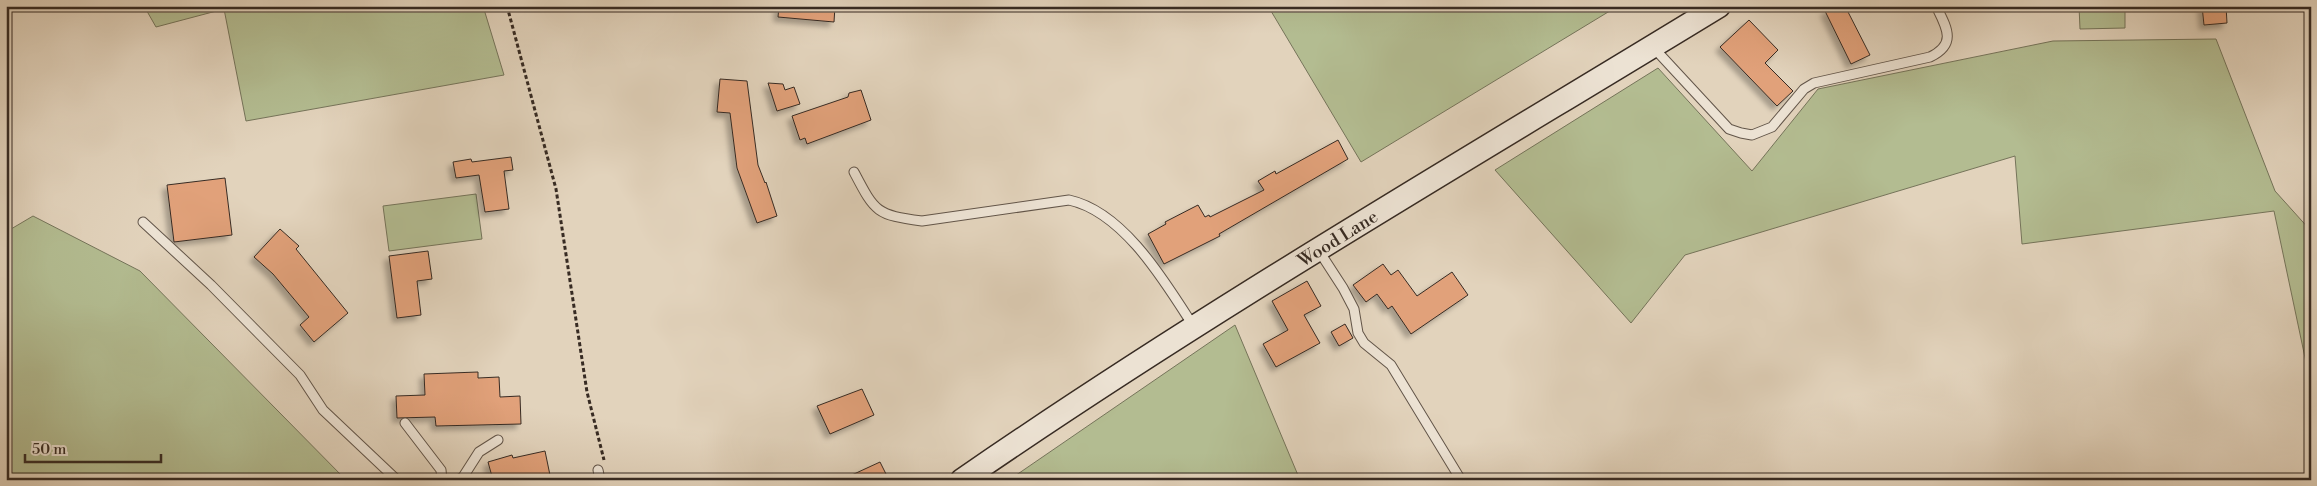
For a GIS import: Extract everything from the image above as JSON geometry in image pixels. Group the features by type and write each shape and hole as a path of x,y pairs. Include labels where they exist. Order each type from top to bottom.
{"street":[{"name":"Wood Lane","path":"962,480 1045,423 1194,327 1719,6"}],"lane":[{"path":"1653,46 1729,129 1752,134 1772,127 1804,89 1814,83 1930,57 1942,52 1947,44 1948,35 1936,6"},
{"path":"854,172 872,206 890,216 922,221 1069,200 1084,203 1105,216 1132,241 1168,286 1194,327"},
{"path":"143,222 211,285 255,332 300,375 323,410 397,480"},
{"path":"1319,250 1344,288 1354,309 1358,333 1364,343 1391,365 1461,480"},
{"path":"405,423 441,470 442,480"},
{"path":"458,480 463,477 479,452 498,440"}],"path":[{"path":"508,6 556,189 601,473"}],"green space":[{"path":"144,6 483,6 504,75 246,121 224,9 156,27"},
{"path":"1268,6 1618,6 1361,162"},
{"path":"2079,6 2125,6 2125,28 2080,29"},
{"path":"2216,39 2275,191 2311,231 2311,386 2274,211 2022,244 2015,156 1685,255 1631,323 1495,170 1658,68 1752,171 1818,89 2053,41"},
{"path":"476,194 482,239 389,251 383,206"},
{"path":"33,216 140,271 346,480 6,480 6,232"},
{"path":"1235,325 1300,480 1009,480"}],"building":[{"path":"779,6 835,6 834,22 778,17"},
{"path":"1835,6 1845,6 1870,55 1851,64 1825,11"},
{"path":"2202,6 2226,6 2227,23 2204,25"},
{"path":"1749,20 1778,50 1765,63 1793,91 1777,106 1720,47"},
{"path":"720,79 747,81 758,165 766,182 777,216 757,223 737,168 730,113 717,112"},
{"path":"768,83 783,84 785,90 794,87 800,104 777,111"},
{"path":"861,90 871,120 807,144 805,138 800,140 792,116 848,97 849,93"},
{"path":"1338,140 1348,159 1219,234 1220,236 1164,264 1148,234 1166,224 1165,222 1198,205 1205,217 1209,215 1210,217 1264,190 1258,181 1275,171 1276,174"},
{"path":"511,157 513,170 504,171 509,209 485,212 479,175 456,178 453,162 471,159 472,162"},
{"path":"225,178 232,235 174,242 167,185"},
{"path":"280,229 299,246 296,249 348,313 314,342 300,325 309,317 273,274 254,257"},
{"path":"428,251 432,279 417,281 421,315 397,318 389,256"},
{"path":"1383,264 1391,275 1398,270 1417,296 1452,272 1468,295 1411,334 1392,306 1388,309 1377,294 1366,302 1353,285"},
{"path":"1307,281 1321,306 1304,315 1320,343 1276,367 1263,344 1288,330 1272,301"},
{"path":"1345,324 1353,338 1339,346 1331,332"},
{"path":"478,372 478,378 499,377 500,397 520,396 521,424 436,426 435,417 397,418 396,396 425,395 424,374"},
{"path":"862,389 874,415 830,434 817,406"},
{"path":"545,451 551,480 493,480 488,462 512,455 513,458"},
{"path":"880,462 889,480 841,480"}]}
